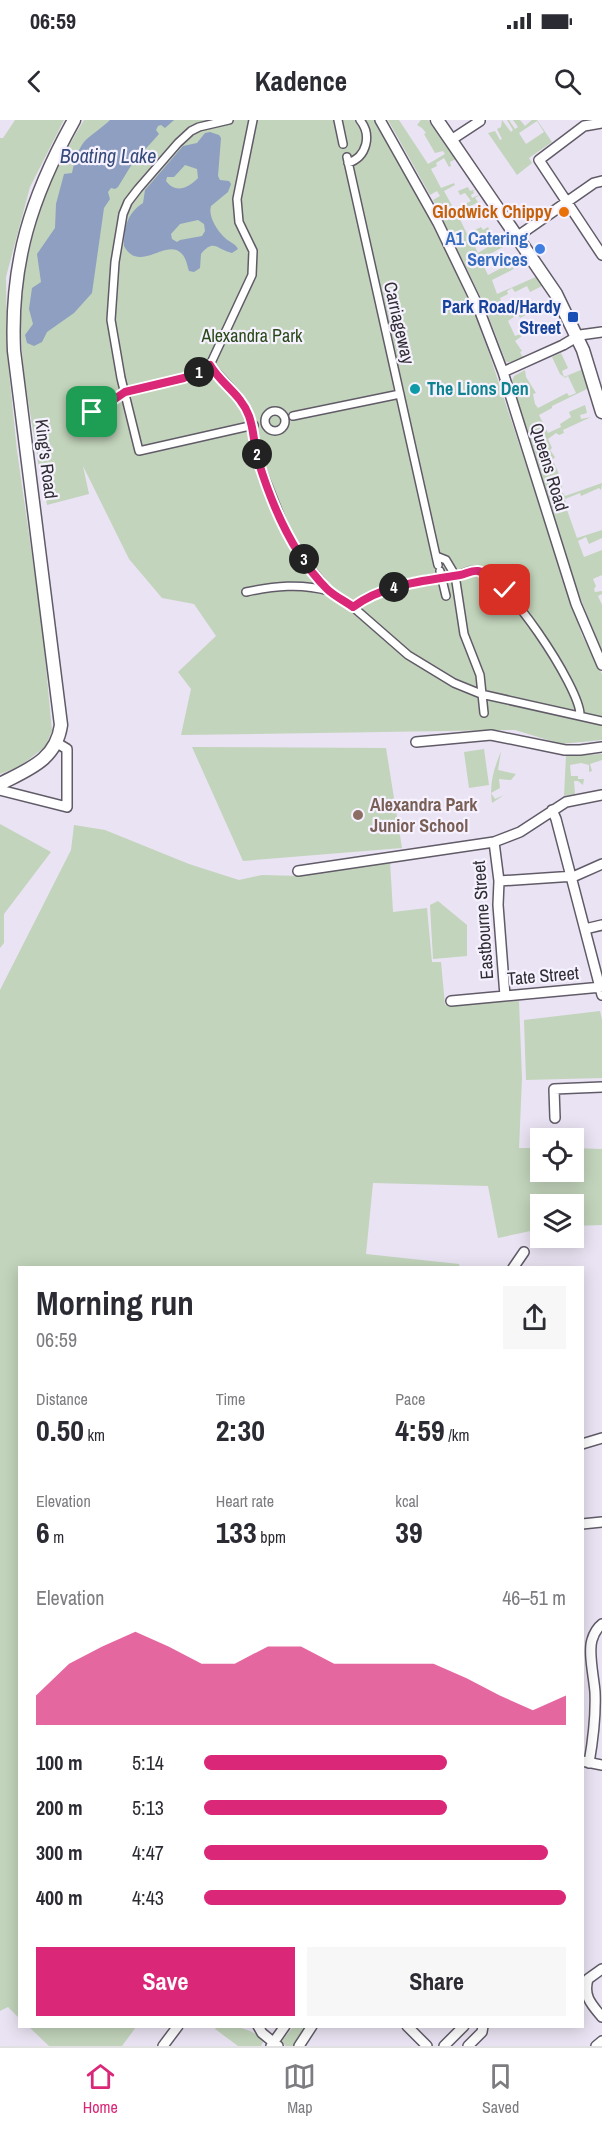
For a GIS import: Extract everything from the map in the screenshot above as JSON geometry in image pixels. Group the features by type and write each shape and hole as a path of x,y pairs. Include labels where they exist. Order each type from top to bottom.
{"street":[{"name":"King's Road","path":"0,790 67,807 67,749 57,743 61,724 60,711 14,351 13,319 14,289 22,243 35,198 74,120"},
{"path":"229,120 191,131 138,189 128,202 123,214 115,262 111,320 129,413 139,451 258,424 273,411 282,412 290,417 400,394"},
{"path":"92,412 125,392 184,378 210,365 252,275 253,251 239,222 237,199 253,120"},
{"path":"338,120 343,144"},
{"name":"Carriageway","path":"360,120 366,133 366,145 361,156 347,160 446,596"},
{"name":"Queens Road","path":"380,120 434,216 477,304 503,372 569,585 602,665"},
{"path":"437,120 556,294 577,337 602,412"},
{"path":"451,140 480,121"},
{"path":"602,123 583,123 539,160 602,255"},
{"path":"518,236 566,201 594,183 602,181"},
{"path":"503,372 580,335 602,332"},
{"path":"210,365 241,401 249,416 258,424 277,431 285,426 290,417"},
{"path":"258,424 259,463 286,531 302,558 329,591"},
{"path":"436,556 446,560 455,575 464,634 480,675 484,713"},
{"path":"353,607 366,597 440,571 455,575 476,570 486,574 518,605 554,658 579,704 580,715"},
{"path":"246,592 292,585 313,586 329,591 353,607 408,655 454,683 481,694 602,721"},
{"path":"416,742 491,735 565,750 602,747"},
{"path":"0,784 46,757 57,743"},
{"path":"298,871 494,842 520,832 566,802 602,795"},
{"path":"552,810 601,990"},
{"name":"Eastbourne Street","path":"494,842 499,881 498,904 505,996"},
{"path":"499,881 575,876 602,864"},
{"path":"585,929 602,925"},
{"name":"Tate Street","path":"451,1001 601,990"},
{"path":"555,1118 554,1089 602,1088"},
{"path":"514,1266 524,1252"},
{"path":"584,1443 602,1438"},
{"path":"584,1524 602,1522"},
{"path":"602,1624 597,1628 591,1642 598,1694 593,1723 594,1736 585,1762 602,1765"},
{"path":"584,1668 593,1667"},
{"path":"602,1969 585,1984 587,1998 602,2017"},
{"path":"163,2046 176,2028"},
{"path":"259,2028 274,2045 284,2028"},
{"path":"299,2046 311,2028"},
{"path":"409,2028 427,2046"},
{"path":"444,2046 462,2028"},
{"path":"468,2046 482,2032 483,2028"},
{"path":"596,2046 602,2041"}],"green space":[{"path":"15,120 64,120 30,187 6,277 7,353 17,451 42,625 52,731 45,747 19,767 0,774 0,138 3,138"},
{"name":"Alexandra Park","path":"84,120 375,120 434,225 473,310 489,353 582,635 602,674 602,740 561,744 515,730 181,735 191,689 178,672 216,636 194,604 162,598 129,559 83,466 89,494 47,505 41,469 39,469 23,363 21,328 25,273 30,246 47,194"},
{"path":"388,120 399,120 428,164 445,154 443,151 435,153 424,134 426,133 417,125 421,120 428,120 456,159 450,162 449,167 444,158 431,169 441,188 454,183 455,185 444,191 456,213 467,208 465,204 471,201 465,193 460,195 458,191 468,187 470,191 477,189 473,191 472,198 481,194 475,198 478,202 471,206 472,208 458,215 467,234 481,227 483,230 488,227 490,231 471,238 478,253 496,242 498,247 506,243 507,245 480,259 488,275 507,265 509,269 517,265 492,280 497,294 538,276 544,285 530,292 527,286 515,292 512,288 507,291 508,294 500,298 504,312 510,316 536,304 541,314 537,309 520,318 518,314 508,321 515,336 529,331 515,341 522,351 520,352 522,356 526,356 513,362 506,362 483,302 433,200 440,196 437,191 430,195"},
{"path":"502,120 511,132 513,130 507,120 515,129 518,127 513,120 520,120 525,126 532,120 537,120 552,142 529,158 532,163 517,175 488,133 495,131 500,140 502,139 497,129 501,127","holes":["537,121 544,132 526,144 519,133"]},
{"path":"561,353 568,368 562,371 564,377 583,369 589,388 539,415 548,433 561,427 560,424 571,417 569,412 585,405 587,413 580,415 581,419 591,417 563,430 564,433 559,435 556,433 548,439 552,448 550,450 555,457 552,460 558,471 562,492 565,496 602,483 601,490 599,488 581,496 580,493 565,499 577,538 602,530 602,538 589,544 586,537 578,541 584,557 602,550 602,575 593,579 596,586 595,592 602,591 602,594 598,596 602,605 602,651 564,551 512,381 514,376 525,370 526,377 536,393 533,394 538,408 567,393 569,396 576,393 568,376 565,378 560,374 552,357"},
{"name":"Alexandra Park Junior School","path":"192,747 386,748 402,848 243,861"},
{"path":"484,749 489,785 469,788 464,752"},
{"path":"501,751 498,770 516,774 511,780 499,779 500,788 491,793 493,776"},
{"path":"602,754 602,760 590,764 592,771 589,772 589,765 581,763 570,765 571,776 584,779 583,785 574,781 575,794 564,796 566,756"},
{"path":"491,793 495,799 504,795 492,803"},
{"path":"0,824 51,852 4,914 4,943 0,948"},
{"path":"74,825 105,830 189,864 239,880 262,875 299,876 390,861 393,912 427,908 432,962 441,962 445,1005 519,1001 522,1078 519,1148 530,1148 530,1182 584,1182 584,1148 602,1149 602,1225 584,1226 584,1194 530,1194 530,1231 498,1238 488,1186 373,1183 366,1254 459,1264 460,1266 18,1266 18,2017 8,2007 0,2011 0,990 71,850"},
{"path":"438,901 467,925 467,956 433,959 430,905"},
{"path":"600,1011 602,1078 526,1080 524,1020"},
{"path":"30,2028 135,2028 122,2046 49,2046"},
{"path":"242,2028 264,2040 261,2046 238,2046 215,2029"},
{"path":"292,2028 308,2028 294,2046 286,2046 281,2042"}],"water":[{"name":"Boating Lake","path":"110,120 174,120 165,128 158,126 156,130 159,134 132,164 118,187 111,188 108,192 110,199 104,208 92,293 74,313 47,332 42,342 34,346 27,343 25,335 33,324 29,309 32,288 41,282 37,254 55,228 56,204 64,174 72,173 84,142"},
{"path":"210,132 221,138 218,176 220,180 229,181 231,184 228,192 211,206 212,218 221,234 238,249 232,253 216,246 205,249 201,254 200,268 194,272 189,271 184,257 175,250 145,257 130,254 124,246 126,227 133,211 143,203 145,190 183,146 197,143 205,133","holes":["185,165 197,169 198,178 182,188 170,185 166,181 167,177 174,177","198,220 204,224 205,231 202,236 177,242 172,239 171,234 180,224"]}],"place":[{"name":"Glodwick Chippy","path":"564,212"},
{"name":"A1 Catering Services","path":"540,249"},
{"name":"Park Road/Hardy Street","path":"573,317"},
{"name":"The Lions Den","path":"415,389"},
{"name":"Alexandra Park Junior School","path":"358,815"}],"route":[{"path":"92,412 125,392 184,378 210,365 237,395 245,408 252,426 257,457 286,531 302,558 329,591 353,607 366,597 397,586 476,570 495,580 505,590"}]}
